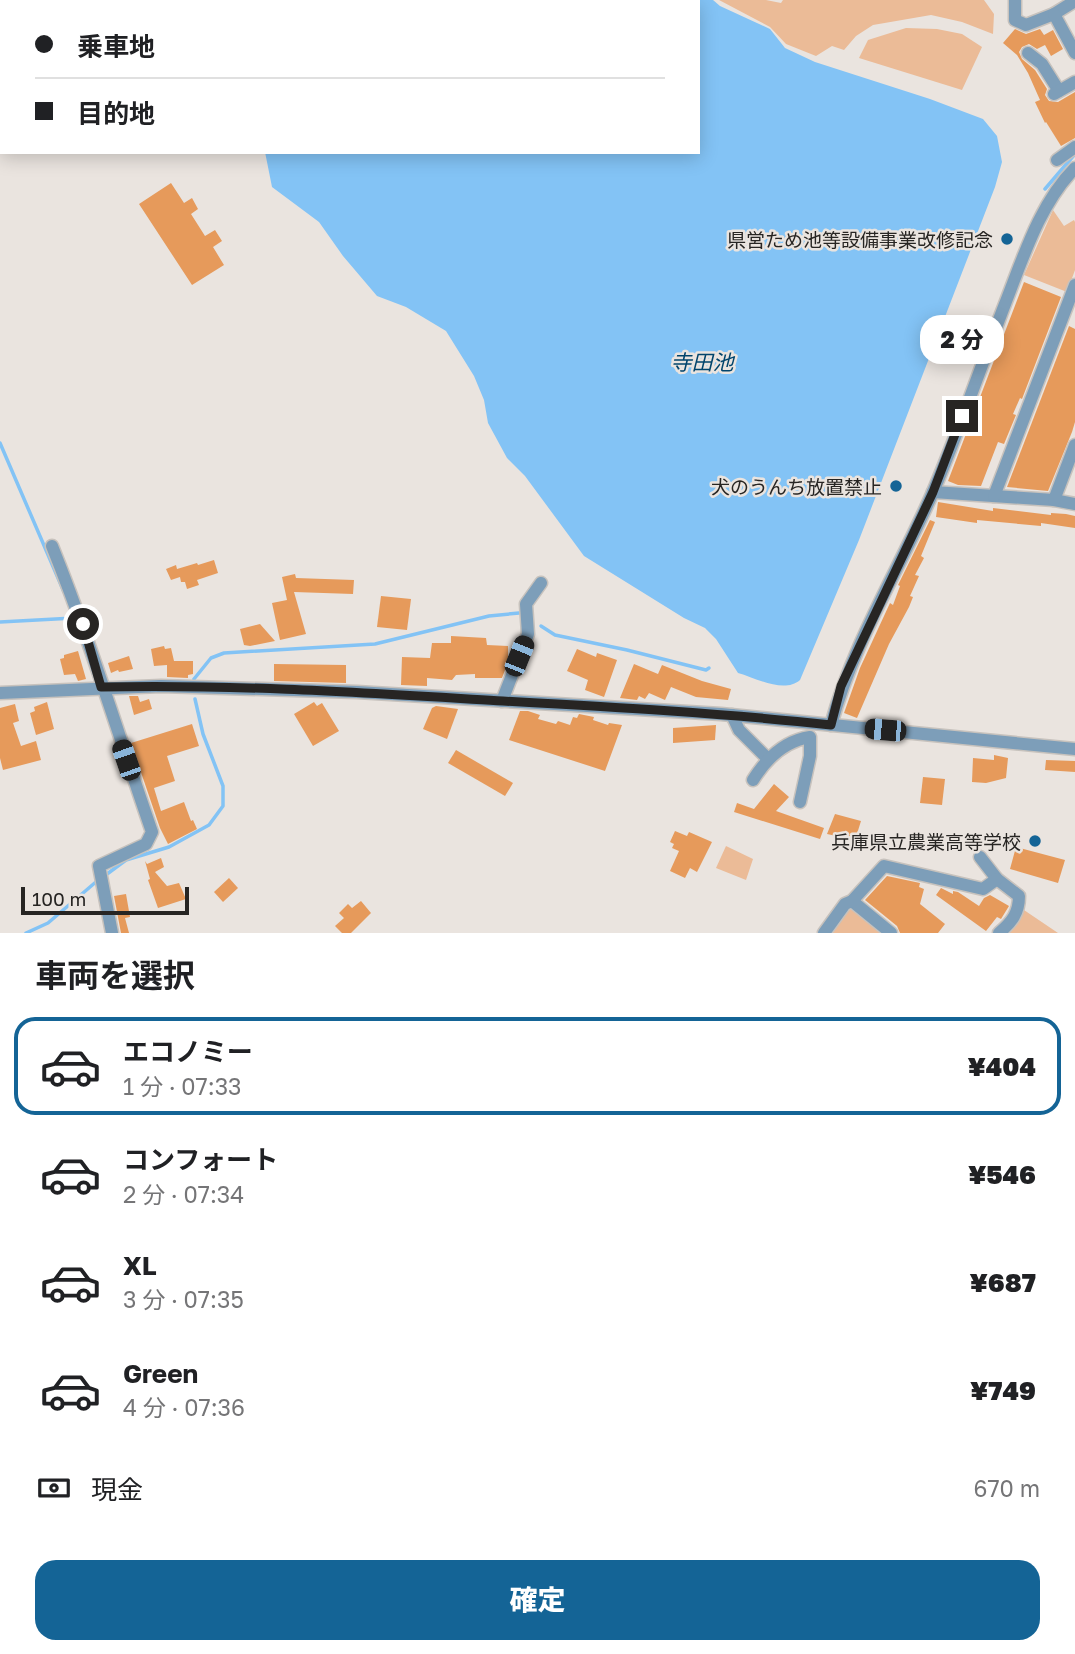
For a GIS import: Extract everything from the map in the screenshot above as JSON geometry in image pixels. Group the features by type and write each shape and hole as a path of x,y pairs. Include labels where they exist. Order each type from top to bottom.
{"street":[{"path":"1015,0 1014,20 1026,25 1054,14 1075,1"},
{"path":"1054,14 1075,53"},
{"path":"1028,53 1042,64 1056,93 1075,82"},
{"path":"1057,160 1075,147"},
{"path":"831,725 841,686 933,492 1020,265 1050,201 1073,176"},
{"path":"993,496 1075,285"},
{"path":"1054,500 1075,445"},
{"path":"933,492 1054,500 1075,504"},
{"path":"52,546 83,624 101,687 152,832 146,844 99,866 112,933"},
{"path":"502,701 528,634 526,604 541,583"},
{"path":"0,693 161,686 357,692 732,715 1075,749"},
{"path":"732,715 739,730 767,758"},
{"path":"753,780 767,758 799,739 810,737 810,756 800,803"},
{"path":"980,857 997,879 1019,896 1019,907 1011,923 999,933"},
{"path":"824,933 845,904 852,901 884,866 983,889 997,879"},
{"path":"852,901 891,933"}],"shaded area":[{"path":"719,0 766,0 781,3 783,0 984,0 994,14 993,34 962,22 931,15 873,25 856,36 844,50 832,46 816,56 786,44 770,27"},
{"path":"906,28 937,29 962,34 982,47 962,90 859,58 868,40"},
{"path":"1053,210 1064,226 1074,220 1075,222 1075,270 1067,292 1024,275"},
{"path":"726,846 753,859 746,880 716,868"},
{"path":"850,905 885,933 830,933"},
{"path":"1021,908 1058,933 1004,933"}],"water":[{"name":"寺田池","path":"700,0 713,0 720,6 770,29 785,48 815,62 983,119 997,136 1002,162 995,187 859,540 800,680 786,686 738,673 716,639 705,628 684,618 584,556 525,476 507,458 488,423 484,400 474,376 446,331 406,307 377,296 319,222 272,187 265,154 700,154"}],"building":[{"path":"1015,29 1026,34 1040,29 1044,35 1053,30 1063,49 1051,56 1045,45 1037,49 1029,44 1019,52 1047,89 1045,95 1049,101 1058,102 1075,92 1075,138 1061,146 1035,102 1040,100 1028,73 1017,55 1003,43"},
{"path":"171,183 184,203 192,198 198,209 191,214 205,236 215,230 222,241 213,247 224,265 192,285 139,204"},
{"path":"1024,282 1061,297 1022,399 1020,398 1013,414 1016,415 1004,444 998,442 981,486 958,485 948,481"},
{"path":"1069,326 1075,329 1075,422 1072,432 1048,491 1007,487"},
{"path":"938,502 993,511 993,508 1051,515 1066,514 1075,516 1075,528 1041,523 1041,526 977,520 977,523 936,517"},
{"path":"930,520 935,522 921,556 924,558 915,575 919,576 910,596 913,597 909,607 889,644 857,718 844,713 860,668 890,603 893,605 900,586 898,585"},
{"path":"214,560 218,573 197,580 199,585 187,589 180,577 171,580 166,569 176,565 177,569"},
{"path":"295,574 296,578 354,580 353,594 294,592 306,634 280,640 272,603 287,600 282,577"},
{"path":"381,596 411,599 407,630 377,627"},
{"path":"260,624 275,641 244,645 240,629"},
{"path":"451,636 486,638 487,645 508,646 508,662 502,678 475,678 475,674 456,675 452,680 427,678 427,686 401,685 402,657 430,658 432,643 451,643"},
{"path":"164,646 165,649 171,648 174,661 193,661 193,674 188,675 188,678 167,677 167,665 154,666 151,649"},
{"path":"577,649 596,657 597,653 617,660 604,697 585,690 588,680 567,671"},
{"path":"78,651 86,679 78,681 75,674 64,675 60,659"},
{"path":"129,656 133,669 111,673 108,663"},
{"path":"274,664 346,665 346,683 274,681"},
{"path":"634,664 658,674 662,665 731,689 728,700 696,697 671,687 665,700 649,693 645,699 639,696 637,700 620,698"},
{"path":"129,696 138,696 140,702 149,699 152,709 134,715"},
{"path":"47,702 54,729 36,735 30,713 35,711 34,707"},
{"path":"314,702 317,706 322,703 339,731 313,746 294,714"},
{"path":"15,704 19,721 13,723 21,746 36,741 41,760 3,770 0,758 0,708"},
{"path":"436,706 458,709 447,739 423,729 432,708"},
{"path":"520,711 540,715 538,719 556,724 558,721 570,725 573,717 577,718 579,714 594,717 593,720 608,725 622,725 605,771 509,740"},
{"path":"192,724 199,746 167,756 175,781 154,788 161,811 184,802 197,829 168,844 131,743"},
{"path":"716,725 715,740 673,743 673,728"},
{"path":"456,750 513,783 505,796 448,763"},
{"path":"994,755 1008,758 1006,778 986,783 972,782 973,758 994,760"},
{"path":"1046,760 1075,761 1075,772 1045,770"},
{"path":"923,777 945,779 942,805 920,803"},
{"path":"774,784 789,797 776,811 824,828 820,839 734,812 737,803 754,809"},
{"path":"835,814 861,821 855,840 827,834"},
{"path":"675,831 687,836 689,832 712,842 697,872 690,868 685,878 670,871 679,851 672,848 674,844 670,842"},
{"path":"1016,847 1065,860 1058,883 1010,869"},
{"path":"161,858 164,867 155,872 167,886 179,883 186,899 158,908 148,880 150,879 145,861 147,864"},
{"path":"887,876 920,883 919,887 924,889 920,904 945,924 938,933 900,933 897,926 865,900"},
{"path":"229,878 238,888 223,902 214,892"},
{"path":"941,888 953,894 953,891 958,892 979,906 984,898 990,895 1009,906 1001,919 997,917 986,931 936,895"},
{"path":"126,894 130,917 125,918 129,933 121,933 114,896"},
{"path":"361,901 371,913 351,933 342,933 335,926 344,918 339,913 348,904 352,908"}],"waterway":[{"path":"1045,189 1075,154"},
{"path":"0,443 64,592"},
{"path":"194,679 211,658 224,653 375,644 489,616 519,613"},
{"path":"0,622 74,618 73,615"},
{"path":"541,626 555,635 706,670 709,668"},
{"path":"103,877 126,860 169,847 209,825 223,806 223,786 203,734 195,699"},
{"path":"26,933 48,923 97,881"}],"place":[{"name":"県営ため池等設備事業改修記念","path":"1007,239"},
{"name":"犬のうんち放置禁止","path":"896,486"},
{"name":"兵庫県立農業高等学校","path":"1035,841"}],"route":[{"path":"83,624 101,687 161,686 357,692 721,714 831,725 841,686 933,492 962,416"}]}
